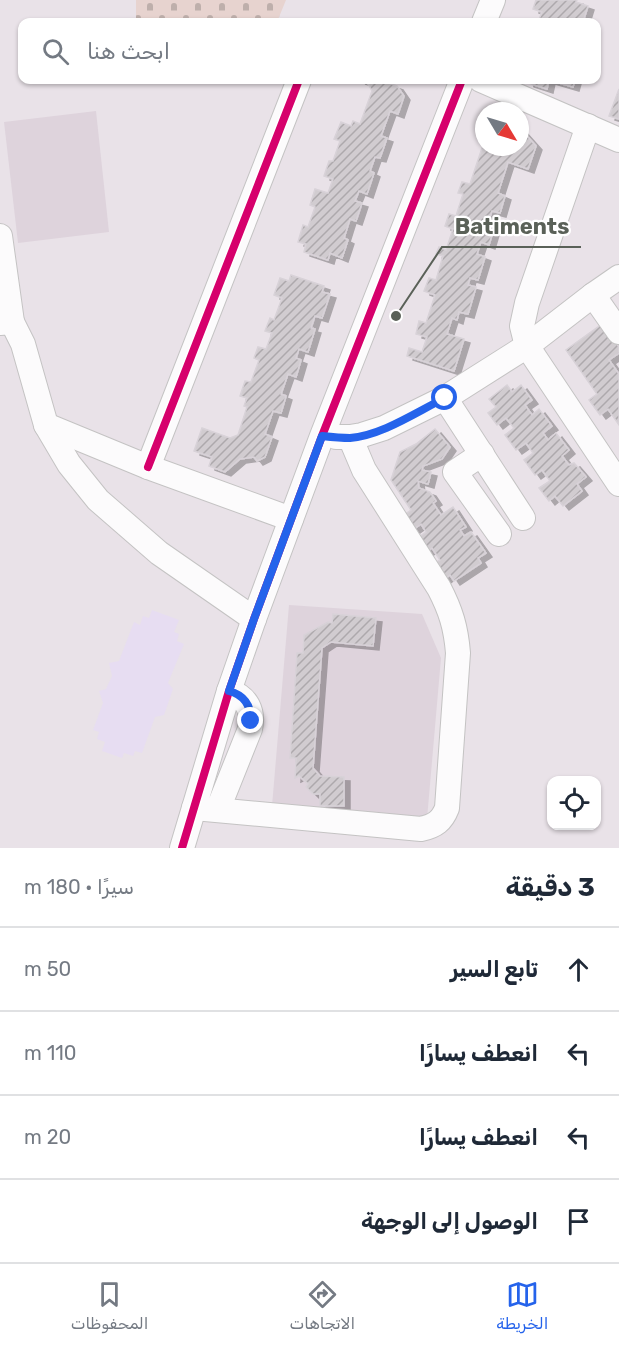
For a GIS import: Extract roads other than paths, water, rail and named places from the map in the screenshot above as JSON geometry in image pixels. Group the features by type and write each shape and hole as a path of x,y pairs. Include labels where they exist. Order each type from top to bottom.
{"street":[{"path":"486,18 493,0"},
{"path":"148,467 297,84"},
{"path":"182,848 206,809 229,691 254,619 322,436 460,84"},
{"path":"490,84 619,140"},
{"path":"588,126 527,303 522,326 527,346 619,484"},
{"path":"0,236 6,322 23,344 46,425 69,464 98,501 159,553 254,619"},
{"path":"322,436 350,438 384,428 445,398 527,346 619,277"},
{"path":"593,295 619,332"},
{"path":"445,398 523,518"},
{"path":"46,425 148,467 291,519"},
{"path":"206,809 421,829 438,823 444,816 447,808 458,653 453,619 439,588 364,470 350,438"},
{"path":"482,454 454,472 500,534"}],"place":[{"name":"Batiments","path":"396,316"}]}
